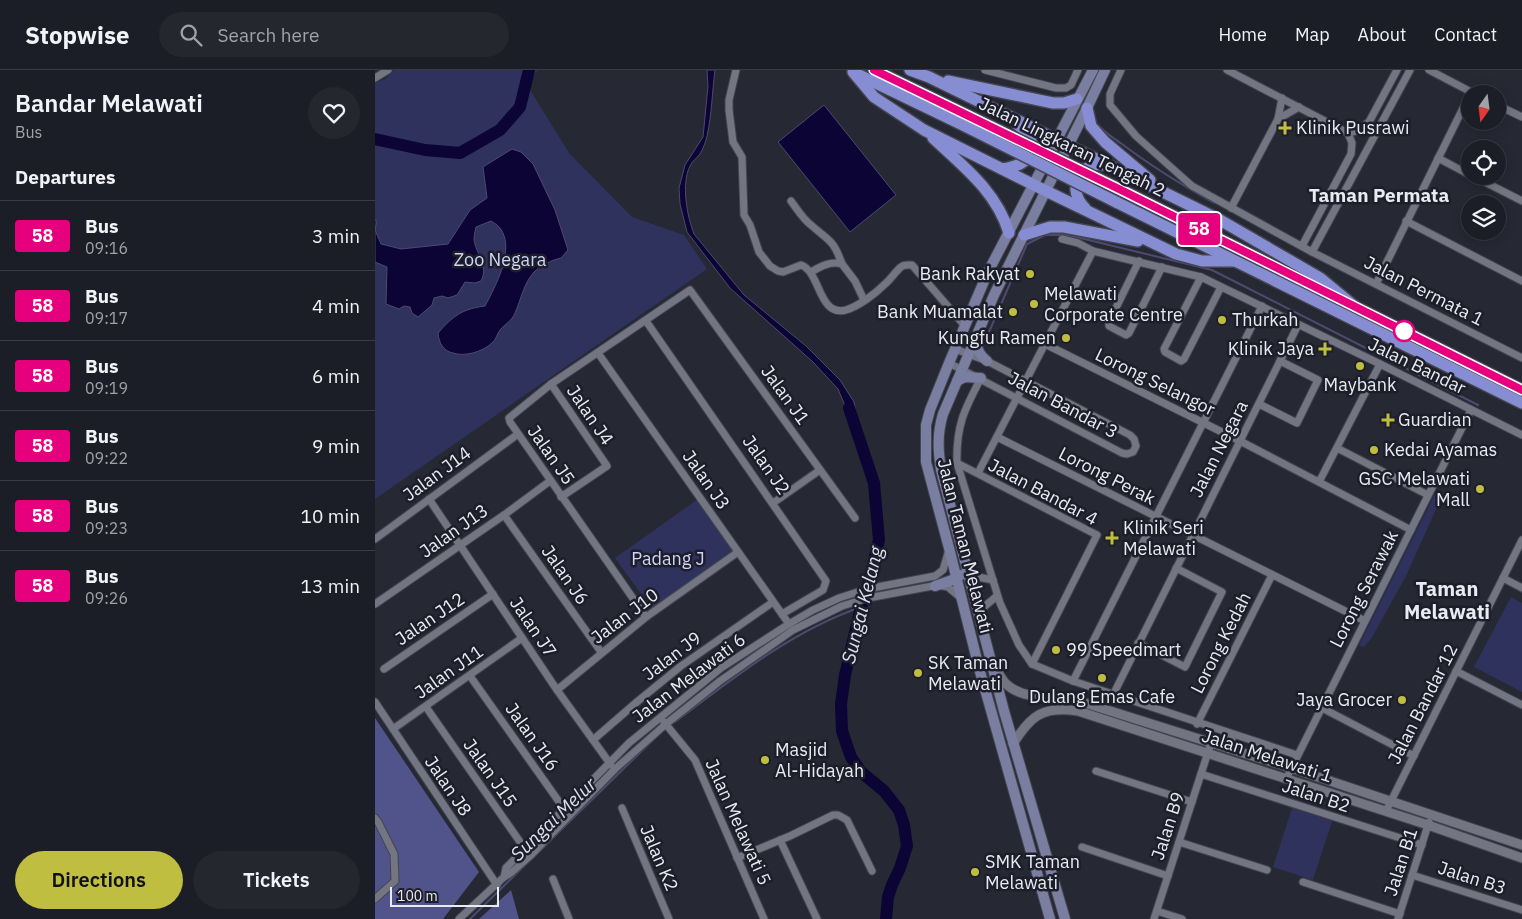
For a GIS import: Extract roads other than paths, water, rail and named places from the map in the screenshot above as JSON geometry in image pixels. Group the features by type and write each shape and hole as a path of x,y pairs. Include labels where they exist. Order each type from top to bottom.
{"highway":[{"name":"Jalan Lingkaran Tengah 2","path":"874,70 1116,202 1522,403"},
{"path":"910,70 929,77 1220,220 1321,278 1354,306"},
{"name":"Jalan Lingkaran Tengah 2","path":"851,71 1121,190 1522,390"},
{"path":"851,71 874,97 924,130 1046,191 1176,254 1202,261 1237,261"},
{"path":"929,77 1053,103 1077,99"},
{"path":"1087,108 1091,126 1105,142 1166,193"},
{"path":"1002,169 1019,166 1031,153 1033,144 1027,132 1005,114"},
{"path":"924,130 978,181 995,200 1004,217 1009,233"},
{"path":"1090,212 1082,206 1077,198 1075,189 1077,180 1081,172 1089,166 1098,164 1111,166"},
{"path":"1023,235 1050,227 1065,227 1154,244"}],"main road":[{"name":"Jalan Taman Melawati","path":"1050,919 981,676 926,462 926,425 949,363 988,272 1035,185 1093,70"},
{"name":"Jalan Taman Melawati","path":"1065,919 1013,744 941,470 938,447 939,427 943,414 977,334 1023,235 1069,146 1105,70"},
{"path":"977,334 979,354 987,362"},
{"path":"957,381 965,377 981,378"},
{"path":"935,586 957,578 964,569 966,562"}],"street":[{"path":"375,78 388,70"},
{"path":"736,70 729,100 729,110 733,142 742,157 745,215 759,252 770,266 783,272 801,265 811,272 821,295 828,304 838,310 846,310 885,285 905,264 912,265 965,326"},
{"path":"985,70 1056,88 1066,88 1071,84 1078,70"},
{"name":"Jalan Permata 1","path":"1121,70 1110,94 1110,105 1135,136 1192,186 1312,252 1522,358"},
{"path":"1227,70 1348,133 1355,132 1369,122 1396,71"},
{"path":"1312,252 1409,70"},
{"path":"1429,70 1461,87"},
{"path":"1231,208 1278,119 1282,98"},
{"path":"1278,119 1299,107"},
{"path":"1506,109 1522,117"},
{"path":"1376,284 1461,114"},
{"path":"1302,246 1351,154 1352,143 1348,133"},
{"path":"1438,158 1461,170"},
{"path":"1491,185 1522,201"},
{"path":"791,201 811,225 831,240 842,264 850,273 864,300"},
{"path":"1406,221 1522,282"},
{"name":"Jalan Bandar","path":"1062,239 1078,243 1093,251 1201,277 1522,435"},
{"path":"978,474 1093,251"},
{"path":"1139,261 1109,322 1109,326 1126,335 1129,333 1162,267"},
{"path":"811,272 834,262 842,264"},
{"path":"1201,277 1164,349 1165,352 1181,361 1184,359 1221,287"},
{"name":"Jalan J5","path":"646,617 517,434 509,418 551,384 690,290"},
{"name":"Jalan J1","path":"690,290 855,518"},
{"path":"1073,681 1262,306"},
{"name":"Jalan J2","path":"646,321 826,581 823,590 782,614"},
{"name":"Jalan Negara","path":"1113,695 1298,325"},
{"name":"Lorong Selangor","path":"1045,344 1203,422 1411,530"},
{"name":"Jalan Bandar 3","path":"949,363 1122,453 1133,452 1136,446 1134,439 1130,435 1026,381 955,349"},
{"name":"Jalan J3","path":"598,353 789,624"},
{"path":"1259,404 1297,423 1318,380 1280,361"},
{"path":"1319,482 1380,364"},
{"path":"981,378 964,410 957,440 957,462 997,596 1019,645 1032,664 1073,681 1197,724 1297,755"},
{"name":"Jalan J4","path":"551,384 607,466 561,497"},
{"name":"Lorong Serawak","path":"1286,779 1471,410"},
{"name":"Jalan J14","path":"375,539 517,434"},
{"name":"Lorong Perak","path":"997,437 1365,621"},
{"path":"1337,448 1428,495"},
{"name":"Jalan Bandar 4","path":"957,462 1097,535 1032,664"},
{"path":"773,503 820,470"},
{"name":"Jalan J13","path":"375,604 550,481"},
{"name":"Jalan J7","path":"429,499 557,690 615,769"},
{"name":"Jalan J6","path":"504,515 601,652"},
{"name":"Jalan Bandar 12","path":"1386,811 1522,540"},
{"name":"Jalan Melawati 6","path":"459,919 497,885 504,876 506,868 528,853 567,812 609,762 675,704 721,668 789,624 839,598 867,589 935,576 943,570 949,548"},
{"name":"Jalan J10","path":"557,690 646,617 738,552"},
{"path":"1139,643 1185,667 1223,592 1176,568"},
{"path":"969,575 993,580"},
{"name":"Lorong Kedah","path":"1197,724 1272,575"},
{"path":"1503,578 1522,588"},
{"name":"Jalan Melawati 6","path":"567,812 666,724 719,681 793,630 843,606 868,598 899,592 935,586 948,587 962,598"},
{"name":"Jalan J12","path":"384,669 493,594"},
{"path":"979,612 997,596"},
{"name":"Jalan J9","path":"593,740 681,666 773,602"},
{"name":"Jalan J11","path":"393,729 522,638"},
{"name":"Jalan Melawati 1","path":"991,662 1005,683 1018,692 1033,696 1069,698 1291,768 1522,846"},
{"path":"1456,671 1522,705"},
{"name":"Jalan J16","path":"470,676 567,812"},
{"name":"Jalan J8","path":"375,702 497,885"},
{"name":"Jalan J15","path":"426,707 528,853"},
{"path":"1321,708 1414,756"},
{"name":"Jalan Melawati 1","path":"1013,744 1024,726 1031,719 1053,710 1078,711 1429,825 1522,858"},
{"name":"Jalan Melawati 5","path":"661,718 695,760 764,919"},
{"path":"1226,733 1238,751"},
{"name":"Jalan B9","path":"1154,919 1211,743"},
{"path":"1096,772 1192,802"},
{"name":"Jalan B2","path":"1201,774 1422,845"},
{"name":"Jalan K2","path":"622,808 669,919"},
{"path":"737,858 833,815 838,815 847,820 872,871"},
{"name":"Jalan B1","path":"1399,916 1432,815"},
{"path":"375,818 394,854 395,881 375,899"},
{"path":"780,840 817,919"},
{"path":"1179,842 1267,870"},
{"path":"1082,847 1168,876"},
{"name":"Jalan B3","path":"1412,875 1522,910"},
{"path":"553,878 569,919"},
{"path":"1303,882 1399,916"},
{"path":"1157,911 1182,919"}],"waterway":[{"path":"375,139 425,150 460,153 500,130 520,107 529,70"},
{"path":"1095,121 1107,134 1144,160 1214,203"},
{"path":"983,346 1027,244 1045,235 1068,235 1212,270 1478,405"},
{"name":"Sungai Kelang","path":"849,408 874,483 879,540 845,675 841,704 842,731 851,757 861,772 884,791 899,810 904,825 907,846 888,897 886,919"},
{"name":"Sungai Melur","path":"675,722 741,673 787,642 836,617 861,607"},
{"name":"Sungai Melur","path":"470,919 655,738"}],"place":[{"name":"Klinik Pusrawi","path":"1285,128"},
{"name":"Bank Rakyat","path":"1030,274"},
{"name":"Melawati Corporate Centre","path":"1034,304"},
{"name":"Bank Muamalat","path":"1013,312"},
{"name":"Thurkah","path":"1222,320"},
{"name":"Kungfu Ramen","path":"1066,338"},
{"name":"Klinik Jaya","path":"1325,349"},
{"name":"Maybank","path":"1360,366"},
{"name":"Guardian","path":"1388,420"},
{"name":"Kedai Ayamas","path":"1374,450"},
{"name":"GSC Melawati Mall","path":"1480,489"},
{"name":"Klinik Seri Melawati","path":"1112,538"},
{"name":"99 Speedmart","path":"1056,650"},
{"name":"SK Taman Melawati","path":"918,673"},
{"name":"Dulang Emas Cafe","path":"1102,678"},
{"name":"Jaya Grocer","path":"1402,700"},
{"name":"Masjid Al-Hidayah","path":"765,760"},
{"name":"SMK Taman Melawati","path":"975,872"}],"district":[{"name":"Taman Permata","path":"1379,195"},
{"name":"Taman Melawati","path":"1447,600"}],"park label":[{"name":"Zoo Negara","path":"500,260"},
{"name":"Padang J","path":"668,559"}]}
